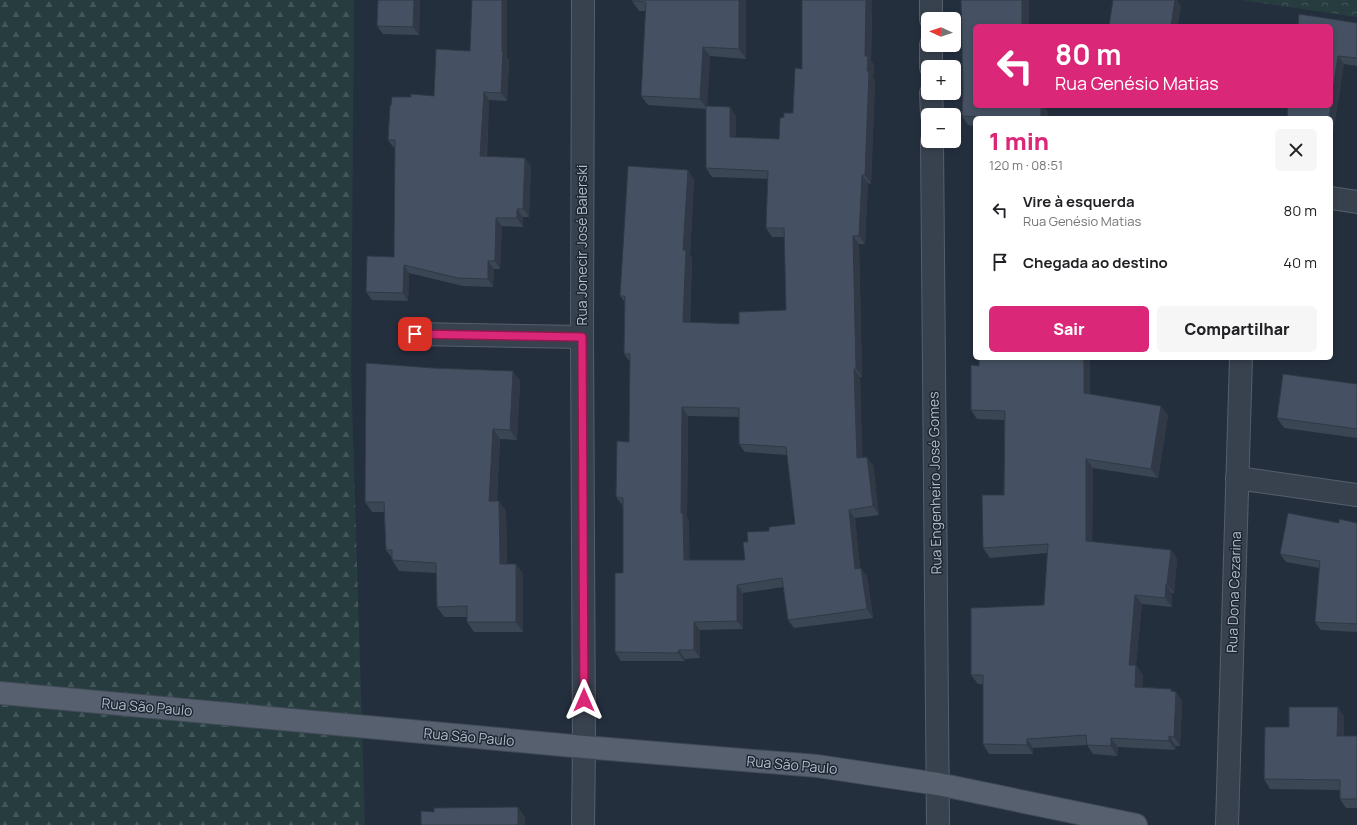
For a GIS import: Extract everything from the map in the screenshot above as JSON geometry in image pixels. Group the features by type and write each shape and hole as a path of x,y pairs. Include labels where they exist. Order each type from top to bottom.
{"main road":[{"name":"Rua São Paulo","path":"0,693 584,747 817,766 938,784 1136,825"}],"street":[{"name":"Rua Jonecir José Baierski","path":"583,0 583,825"},
{"path":"931,0 931,12"},
{"name":"Rua Engenheiro José Gomes","path":"932,148 938,825"},
{"path":"1333,198 1357,202"},
{"path":"415,334 582,337"},
{"name":"Rua Dona Cezarina","path":"1227,825 1241,360"},
{"path":"1237,478 1357,495"}],"green space":[{"path":"0,0 354,0 351,371 365,825 0,825"},
{"path":"1241,0 1357,0 1357,17"}],"building":[{"path":"378,0 414,0 413,27 377,26"},
{"path":"472,0 502,0 503,52 501,93 484,92 480,156 525,158 523,209 517,209 517,218 496,218 495,261 488,261 488,279 458,278 404,265 403,293 366,292 367,256 394,257 395,140 388,140 392,97 411,97 411,94 434,96 436,49 470,51"},
{"path":"632,0 739,0 739,49 703,47 700,99 641,96 646,2"},
{"path":"802,0 866,0 865,56 868,56 867,71 869,71 865,175 862,175 859,236 853,236 856,369 854,369 857,458 867,457 873,506 849,510 855,569 861,568 867,609 788,620 782,578 737,585 737,621 694,622 694,650 679,650 678,653 615,652 615,573 623,573 623,498 616,497 617,441 629,442 630,354 624,354 625,296 620,296 628,166 688,170 683,250 686,250 683,322 739,324 739,312 786,310 784,228 766,228 768,171 706,168 706,106 730,107 730,137 779,139 780,118 784,117 784,113 793,113 795,68 802,69","holes":["682,407 739,408 739,444 786,447 795,524 769,527 769,531 747,532 748,542 743,542 745,560 684,560 683,513 681,513"]},
{"path":"961,0 1022,0 1022,24 973,24 973,108 1041,108 1041,116 962,116 963,89"},
{"path":"1113,0 1175,0 1171,24 1109,24"},
{"path":"1299,14 1357,23 1357,58 1338,56 1333,90 1333,24 1298,24"},
{"path":"1288,108 1331,108 1329,116 1287,116"},
{"path":"979,360 1084,360 1084,393 1161,406 1151,469 1086,459 1086,541 1171,550 1165,598 1135,595 1129,665 1136,665 1135,687 1171,689 1171,691 1176,692 1174,737 1169,736 1169,741 1111,738 1111,746 1087,745 1086,735 1027,739 1027,745 983,744 983,675 971,675 971,608 1044,605 1048,544 983,548 982,495 1004,495 1005,411 971,410 971,365 979,366"},
{"path":"366,363 433,368 513,371 510,430 493,429 489,501 499,501 500,564 516,564 516,622 467,622 467,606 437,607 436,563 392,560 392,550 386,550 384,502 365,502"},
{"path":"1283,374 1357,384 1357,429 1277,418"},
{"path":"1288,513 1339,523 1339,519 1357,523 1357,624 1315,622 1320,561 1280,554"},
{"path":"1289,707 1338,707 1337,736 1357,736 1357,799 1340,799 1340,780 1264,779 1265,727 1289,727"},
{"path":"518,807 518,825 421,825 421,811 434,812 434,808"}],"route":[{"path":"415,334 582,337 584,700"}]}
